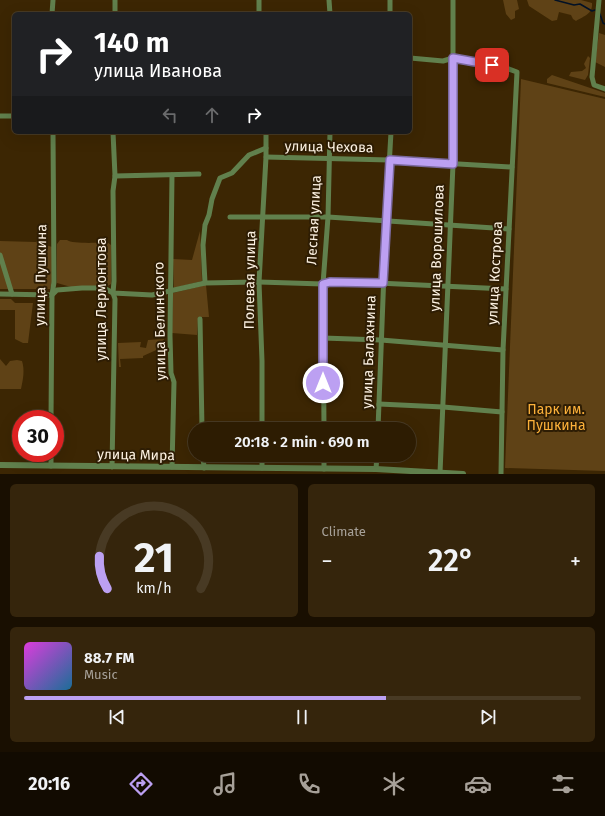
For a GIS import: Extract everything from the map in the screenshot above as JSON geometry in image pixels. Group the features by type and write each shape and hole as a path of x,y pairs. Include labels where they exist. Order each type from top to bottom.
{"street":[{"path":"52,12 53,0"},
{"path":"115,0 115,12"},
{"path":"259,0 259,12"},
{"path":"329,0 330,12"},
{"path":"390,0 390,12"},
{"name":"улица Ворошилова","path":"440,473 453,164 453,0"},
{"path":"599,0 592,77 594,85 605,89"},
{"path":"412,58 443,61 453,58"},
{"name":"улица Кострова","path":"453,58 506,68 517,72 503,350 501,474"},
{"path":"0,116 12,116"},
{"name":"улица Пушкина","path":"51,410 52,295 54,282 53,134"},
{"name":"улица Лермонтова","path":"112,467 115,299 113,293 113,191 116,176 113,134"},
{"name":"Полевая улица","path":"262,422 262,362 259,282 266,134"},
{"name":"Лесная улица","path":"324,422 323,284 328,217 330,134"},
{"name":"улица Балахнина","path":"378,422 383,283 391,134"},
{"path":"206,283 203,244 205,225 209,215 212,199 220,178 232,173 249,155 266,148"},
{"name":"улица Чехова","path":"266,157 390,160 512,167"},
{"path":"116,176 199,174"},
{"name":"улица Белинского","path":"172,175 170,336 171,373 174,382 172,467"},
{"path":"230,217 328,217 509,229"},
{"path":"0,255 12,294"},
{"path":"0,294 52,295 57,290 104,288 113,293 152,295 206,283 259,282 323,284 330,282 383,283 506,289"},
{"path":"200,319 202,422"},
{"path":"323,338 381,340 503,350"},
{"path":"379,404 502,412"},
{"path":"204,462 204,468"},
{"path":"262,462 262,468"},
{"path":"324,462 324,469"},
{"name":"улица Мира","path":"0,465 324,469 463,474"}],"green space":[{"path":"503,0 517,0 519,9 515,11 515,18 511,20 506,14"},
{"path":"527,0 581,0 592,3 592,7 587,14 576,21 571,15 559,12 557,20 552,21 529,6"},
{"path":"599,33 605,35 605,67 595,62"},
{"path":"588,56 590,58 588,75 585,80 569,76 571,72 582,71 586,68 584,64"},
{"path":"552,75 605,93 605,97 547,83 547,79"},
{"name":"Парк им. Пушкина","path":"521,79 605,99 605,471 505,468"},
{"path":"200,231 202,281 174,288 173,259 192,260"},
{"path":"39,239 43,244 52,247 52,282 50,289 0,289 0,241 36,242"},
{"path":"60,240 80,243 107,242 111,245 111,284 106,287 71,287 57,283 57,244"},
{"path":"206,285 209,317 198,317 197,335 172,333 173,293"},
{"path":"0,299 11,299 15,303 33,303 28,343 23,343 15,339 15,310 0,310"},
{"path":"164,339 163,347 143,356 143,358 120,359 121,367 119,367 118,343 141,342 140,347 146,348 148,340"},
{"path":"0,359 6,366 10,361 22,361 24,371 21,389 0,389"}],"waterway":[{"path":"555,0 574,5 580,4 592,11 595,10"},
{"path":"600,14 603,23 605,24"}],"route":[{"path":"323,383 323,284 330,282 383,283 390,160 453,164 453,58 492,65"}]}
